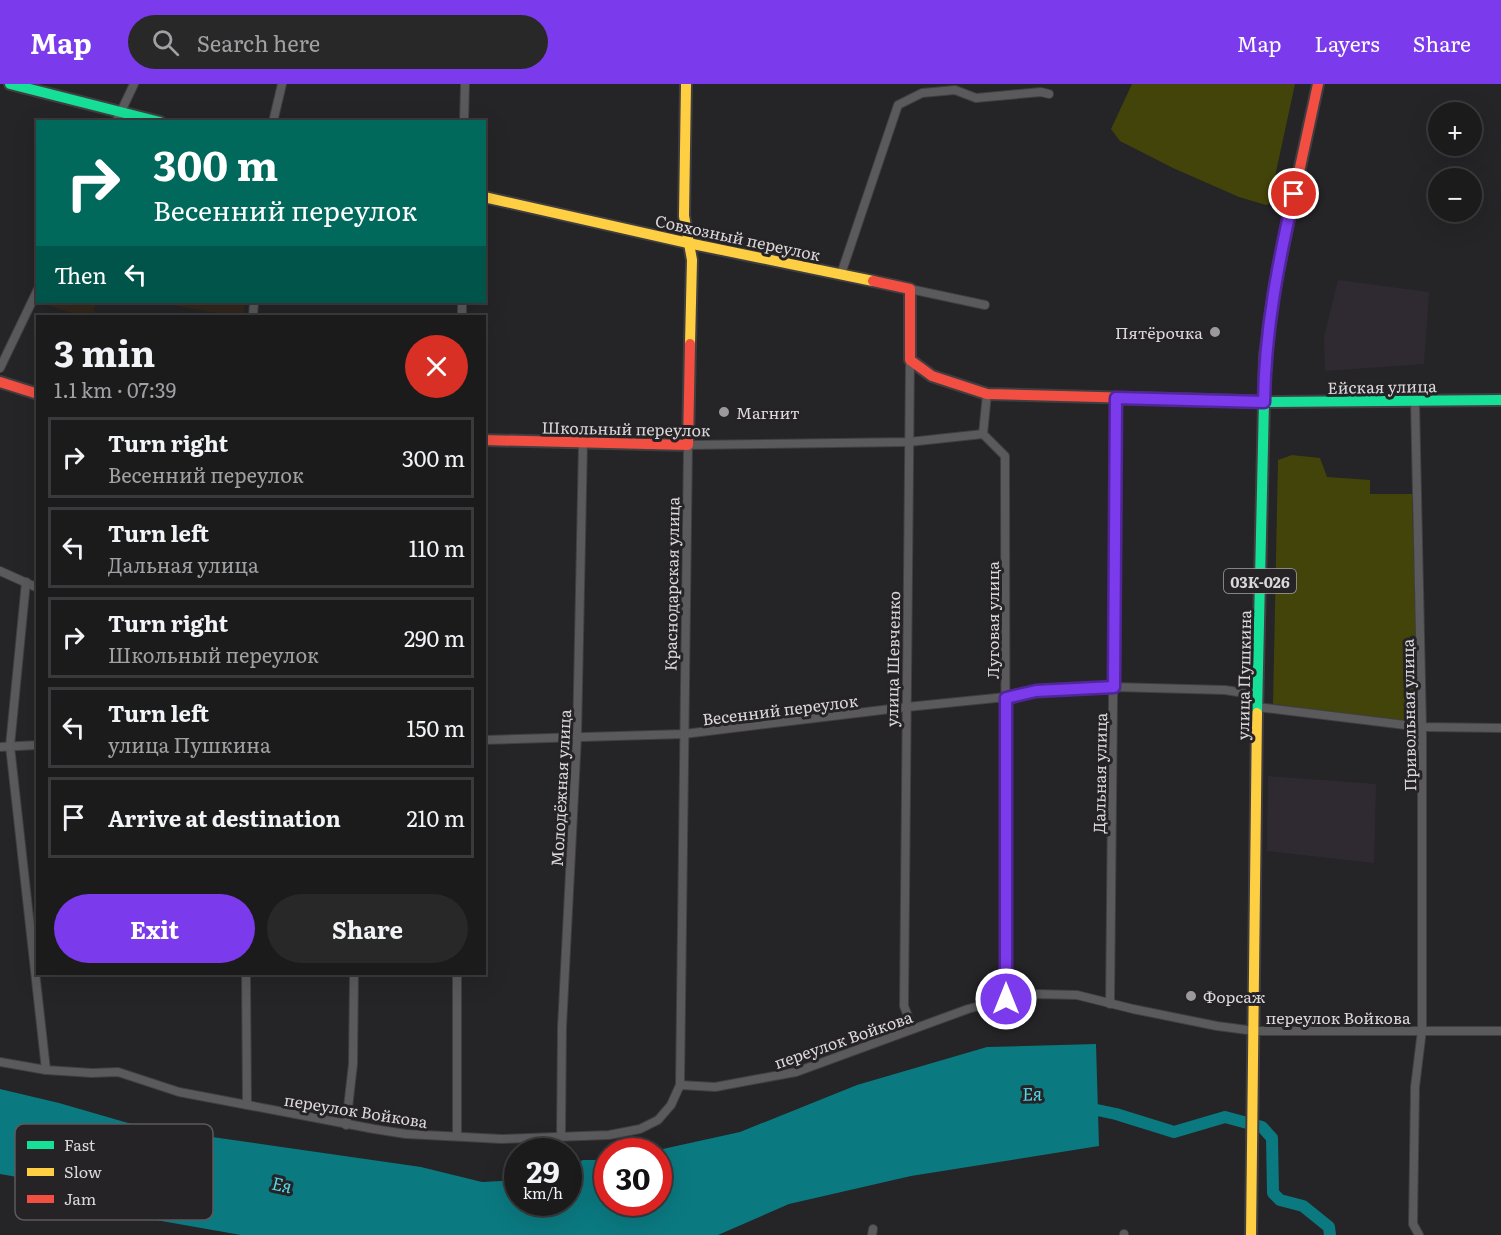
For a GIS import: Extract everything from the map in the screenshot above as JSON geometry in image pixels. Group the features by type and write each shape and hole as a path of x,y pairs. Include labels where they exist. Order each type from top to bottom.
{"street":[{"path":"10,84 119,117 144,120"},
{"path":"119,117 134,84"},
{"path":"273,120 282,84"},
{"path":"464,120 465,84"},
{"name":"Краснодарская улица","path":"680,1085 692,260 684,216 686,84"},
{"name":"улица Пушкина","path":"1251,1235 1257,701 1265,356 1274,291 1318,84"},
{"path":"841,274 898,105 922,93 955,90 976,98 1041,92 1049,94"},
{"name":"Совхозный переулок","path":"486,197 688,243 985,305"},
{"name":"улица Шевченко","path":"910,289 904,1006 913,1029"},
{"path":"1,365 36,293"},
{"path":"910,360 932,376 987,394 1264,402"},
{"path":"0,382 36,393"},
{"path":"983,434 987,394"},
{"name":"Дальная улица","path":"1110,1004 1116,398"},
{"name":"Ейская улица","path":"1264,402 1501,400"},
{"name":"Привольная улица","path":"1415,401 1422,727 1422,1030 1415,1087 1413,1224 1419,1235"},
{"name":"Школьный переулок","path":"486,440 688,445 909,442 983,434"},
{"name":"Луговая улица","path":"983,434 1005,456 1006,999"},
{"name":"Молодёжная улица","path":"561,1135 562,1027 577,737 583,442"},
{"path":"0,572 36,587"},
{"path":"26,582 10,746 46,1070"},
{"name":"Весенний переулок","path":"486,740 684,734 906,707 1006,698 1036,691 1114,687 1225,690 1257,701 1422,727 1501,728"},
{"path":"0,747 36,745"},
{"path":"246,975 247,1105"},
{"path":"346,1125 353,1064 354,975"},
{"path":"457,975 457,1136"},
{"name":"переулок Войкова","path":"0,1062 46,1070 118,1072 179,1092 346,1125 406,1134 502,1139 609,1135 640,1129 658,1120 671,1105 680,1085 715,1087 796,1072 968,1009 1035,994 1077,995 1207,1024 1255,1030 1501,1031"}],"shaded area":[{"path":"1132,84 1295,84 1269,204 1239,197 1173,168 1120,141 1111,129"},
{"path":"1338,280 1429,292 1424,364 1325,371 1324,337"},
{"path":"41,303 95,303 94,315 78,315"},
{"path":"160,303 244,303 244,315 229,315"},
{"path":"1292,455 1320,458 1327,477 1370,480 1370,494 1412,494 1418,721 1415,723 1273,704 1278,460"},
{"path":"1268,776 1376,784 1374,863 1267,851"}],"water":[{"path":"1096,1044 1099,1146 911,1176 789,1204 718,1235 241,1235 156,1220 213,1220 213,1137 421,1167 482,1182 504,1181 504,1216 582,1216 582,1160 594,1160 594,1216 672,1216 672,1147 740,1132 857,1085 987,1047"},
{"path":"0,1089 132,1124 15,1124 15,1177 0,1174"}],"waterway":[{"name":"Ея","path":"1082,1110 1116,1114 1174,1132 1225,1117 1262,1127 1272,1138 1273,1193 1280,1200 1303,1206 1329,1227 1330,1235"}],"traffic: fast":[{"path":"10,84 152,120"},
{"path":"1257,713 1265,356 1274,291 1288,223"},
{"path":"1208,400 1264,402 1501,400"}],"traffic: slow":[{"path":"686,84 684,216 692,260 690,344"},
{"path":"486,197 688,243 873,281"},
{"path":"1251,1235 1257,713"}],"traffic: jam":[{"path":"1288,223 1318,84"},
{"path":"873,281 910,289 910,360 932,376 987,394 1208,400"},
{"path":"486,440 688,445 690,344"},
{"path":"0,382 36,393"}],"place":[{"name":"Пятёрочка","path":"1215,332"},
{"name":"Магнит","path":"724,412"},
{"name":"Форсаж","path":"1191,996"}],"route":[{"path":"1006,999 1006,698 1036,691 1114,687 1116,398 1264,402 1265,356 1269,322 1294,194"}]}
